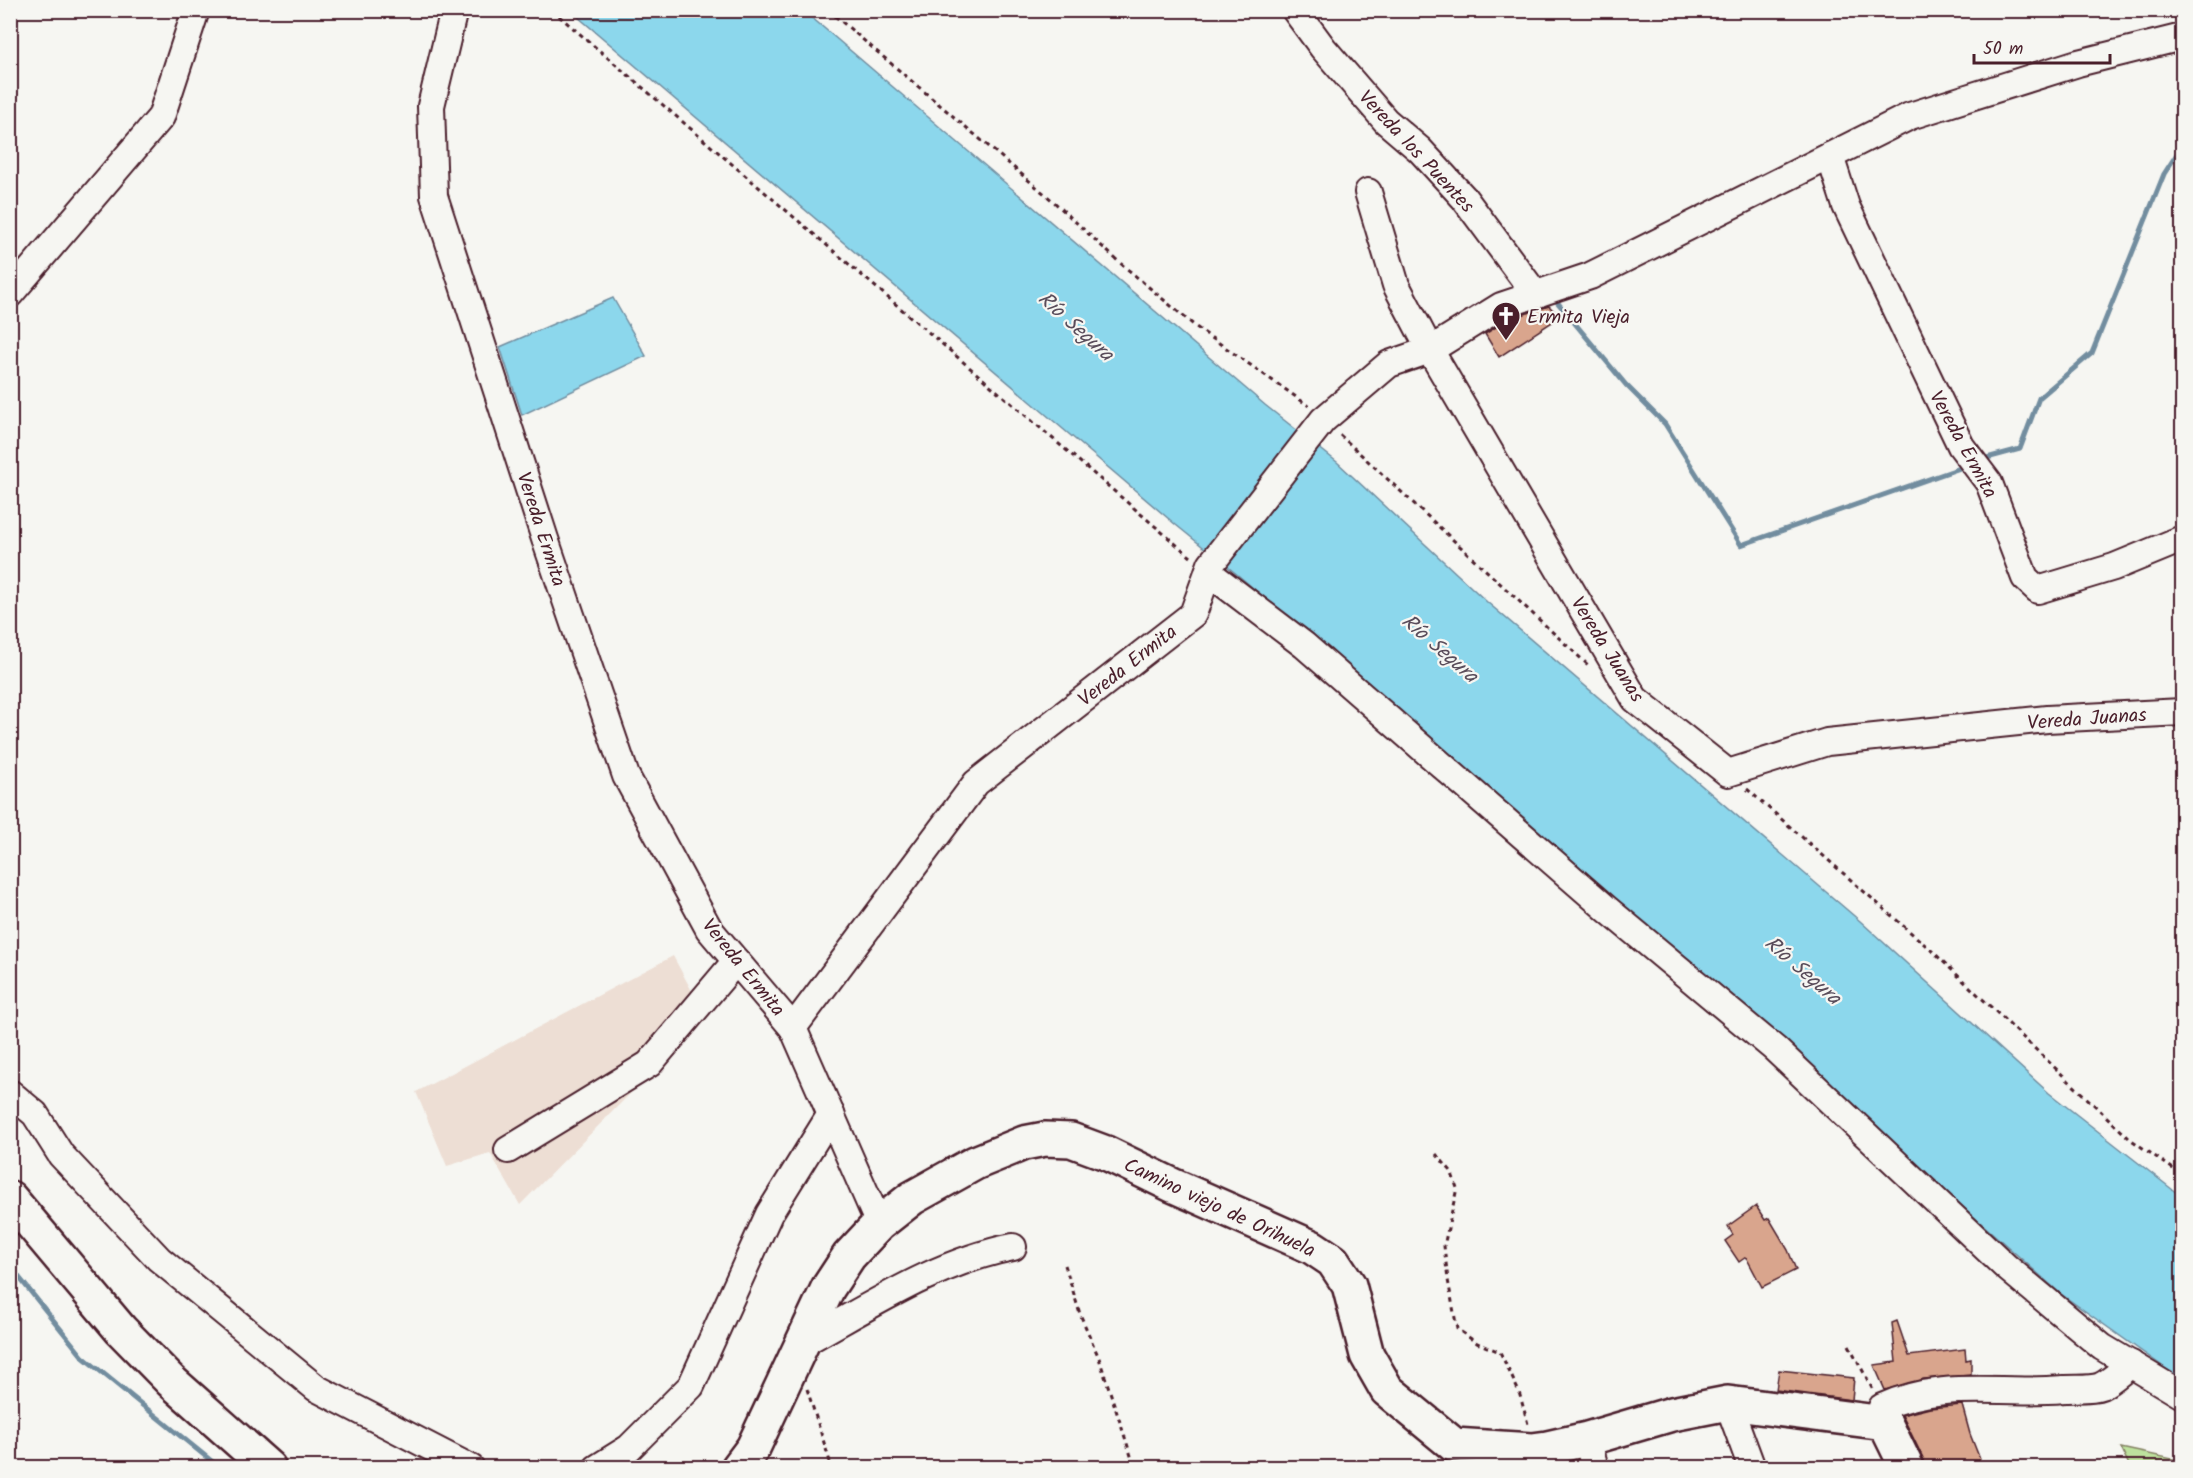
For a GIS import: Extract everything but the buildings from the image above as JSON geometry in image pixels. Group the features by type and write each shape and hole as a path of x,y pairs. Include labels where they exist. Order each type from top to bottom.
{"main road":[{"name":"Camino viejo de Orihuela","path":"738,1467 753,1448 828,1288 849,1256 879,1224 912,1198 975,1163 1024,1143 1045,1139 1071,1140 1106,1153 1312,1247 1333,1261 1349,1285 1367,1355 1387,1390 1458,1456 1591,1453 1672,1414 1728,1403 1883,1415"},
{"path":"10,1198 121,1330 171,1381 268,1467"},
{"path":"1883,1415 1907,1467"}],"street":[{"path":"10,294 161,117 196,10"},
{"name":"Vereda Ermita","path":"454,10 431,106 434,196 541,528 626,776 710,929 793,1028 976,783 1193,614 1209,568 1323,420 1389,364 1430,350 1501,306 1590,276 1912,115 2078,63 2182,36"},
{"name":"Vereda los Puentes","path":"1295,10 1323,48 1386,121 1420,150 1464,198 1536,295"},
{"name":"Vereda Ermita","path":"1830,156 1846,206 1961,446 1989,483 2025,578 2038,590 2114,567 2182,539"},
{"path":"1368,192 1396,285 1430,350"},
{"name":"Vereda Juanas","path":"1430,350 1635,699 1728,772 1827,742 2047,719 2182,712"},
{"path":"1209,568 1304,645 1599,903 1775,1049 2005,1266 2103,1347 2182,1395"},
{"path":"508,1150 649,1064 736,960"},
{"path":"793,1028 879,1224"},
{"path":"10,1093 35,1114 61,1155 159,1259 316,1388 471,1467"},
{"path":"597,1467 629,1448 691,1386 769,1214 831,1114"},
{"path":"795,1358 946,1267 983,1253 1013,1247"},
{"path":"1883,1415 1902,1398 1935,1391 1976,1388 2048,1391 2100,1386 2131,1364"},
{"path":"1728,1403 1752,1467"}],"path":[{"path":"552,10 1209,568"},
{"path":"828,10 1044,193 1119,262 1196,327 1314,409 1323,420 1596,672"},
{"path":"1728,772 1932,951 2130,1139 2182,1175"},
{"path":"1436,1154 1451,1171 1456,1188 1444,1246 1457,1329 1477,1343 1500,1352 1519,1392 1535,1455"},
{"path":"1065,1265 1080,1314 1099,1358 1135,1467"},
{"path":"1849,1345 1883,1415"},
{"path":"795,1358 801,1380 810,1394 832,1467"}],"shaded area":[{"path":"673,956 706,1017 520,1205 490,1153 447,1166 416,1092"}],"green space":[{"path":"2121,1448 2182,1461 2182,1467 2130,1467"}],"water":[{"name":"Río Segura","path":"571,11 804,11 1265,405 1337,462 1487,602 1860,921 2049,1093 2182,1197 2182,1380 2061,1294 1594,880 1239,576"},
{"path":"613,298 646,356 522,415 500,347"}],"waterway":[{"path":"1983,459 2020,449 2039,398 2092,353 2164,174 2182,146"},
{"path":"1553,297 1626,385 1665,424 1741,545 1963,467"},
{"path":"10,1266 83,1357 220,1468"}],"place":[{"name":"Ermita Vieja","path":"1506,342"}]}
